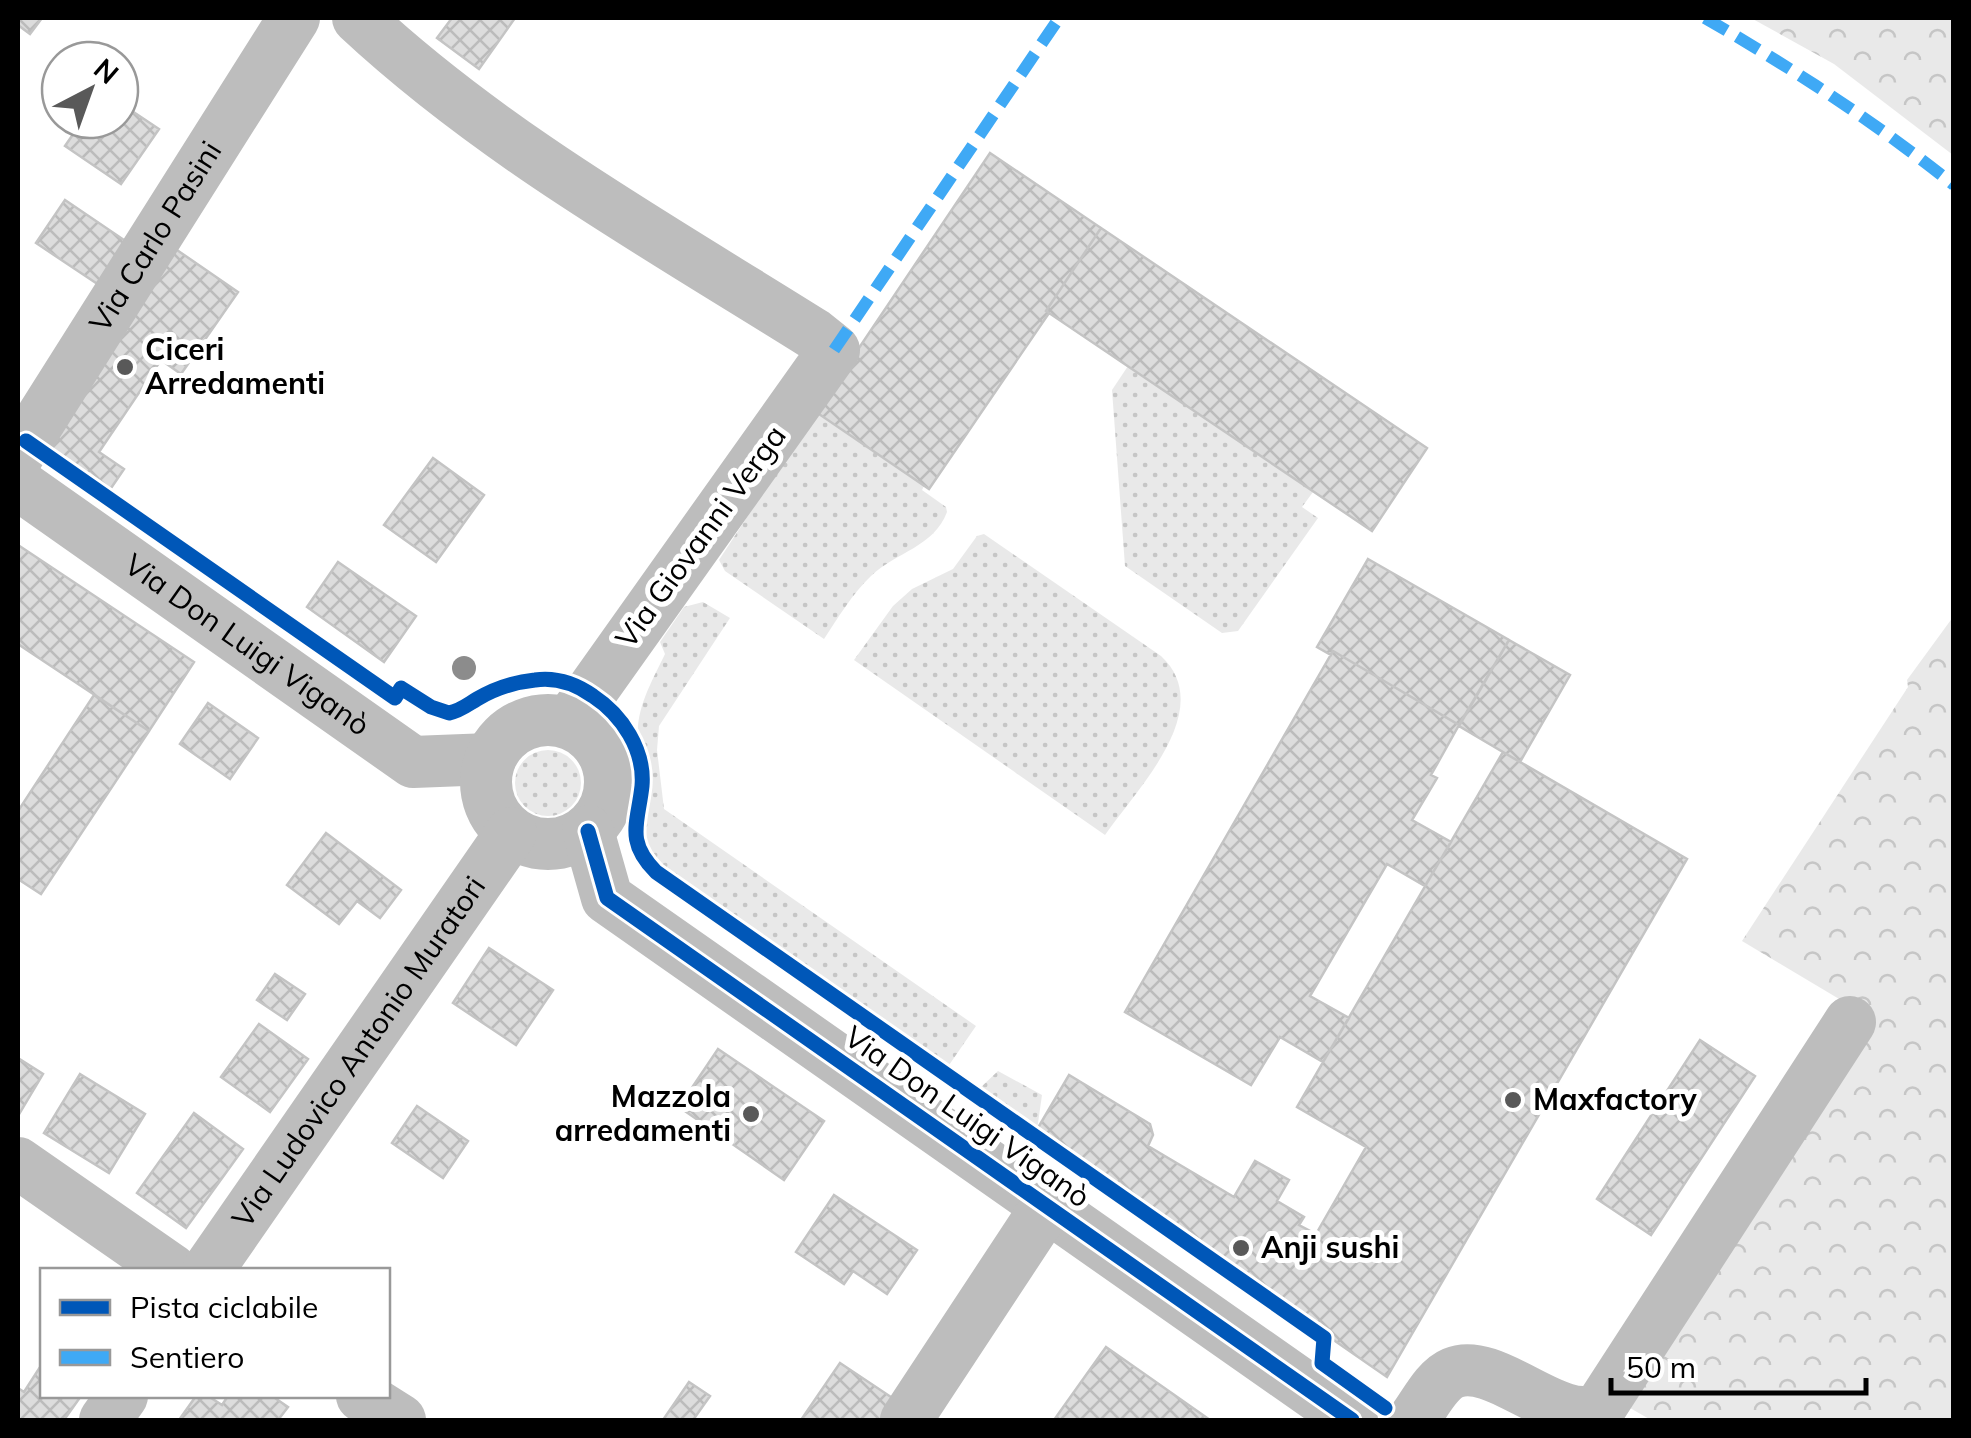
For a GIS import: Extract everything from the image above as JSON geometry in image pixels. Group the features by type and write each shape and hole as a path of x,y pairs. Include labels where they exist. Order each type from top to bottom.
{"street":[{"name":"Via Carlo Pasini","path":"18,455 294,18"},
{"name":"Via Giovanni Verga","path":"358,18 392,49 543,164 834,350 569,724"},
{"name":"Via Don Luigi Viganò","path":"18,484 413,762 490,760"},
{"path":"556,720 569,724 581,729 600,747 610,772 604,811 588,832 576,839 550,845 524,840 502,824 488,800 490,760 506,737 529,722 556,720"},
{"name":"Via Don Luigi Viganò","path":"588,832 608,898 1352,1420"},
{"name":"Via Ludovico Antonio Muratori","path":"209,1268 512,833"},
{"path":"1413,1420 1442,1381 1461,1371 1490,1376 1580,1413 1600,1408 1850,1022"},
{"path":"18,1163 169,1268"},
{"path":"906,1420 1048,1206"},
{"path":"105,1420 121,1398"},
{"path":"365,1398 400,1420"}],"green space":[{"path":"1751,18 1953,18 1953,155 1834,64"},
{"path":"1128,366 1313,492 1302,507 1318,518 1238,631 1222,633 1125,566 1112,390"},
{"path":"816,412 924,486 922,490 946,507 947,512 933,533 864,583 824,639 725,571 719,560"},
{"path":"984,534 1161,656 1176,677 1181,700 1177,724 1151,773 1105,835 854,660 893,606 912,589 953,569 977,536"},
{"path":"703,602 730,618 659,726 657,750 664,809 976,1026 947,1068 660,868 651,855 643,825 647,780 638,735 640,714 665,654 660,642 684,607"},
{"path":"1953,617 1953,1420 1651,1420 1623,1404 1871,1018 1742,941 1908,687 1907,680"},
{"path":"548,750 571,760 581,783 571,806 548,816 525,806 515,783 525,760"},
{"path":"998,1071 1042,1095 1037,1130 979,1089"}],"building":[{"path":"18,18 42,18 30,34 18,25"},
{"path":"452,18 515,18 479,69 437,38"},
{"path":"140,116 159,129 121,184 65,146 69,140 140,140"},
{"path":"990,153 1101,228 1046,311 1049,313 929,489 816,412"},
{"path":"65,200 127,242 99,285 36,243"},
{"path":"1101,228 1427,448 1372,531 1046,311"},
{"name":"Ciceri Arredamenti","path":"174,248 238,292 181,374 161,360 99,452 124,469 107,494 44,450"},
{"path":"433,458 484,495 436,562 384,525"},
{"path":"18,545 194,662 149,731 18,644"},
{"path":"1368,559 1509,640 1459,725 1333,651 1331,655 1317,647"},
{"path":"338,562 416,616 384,662 307,607"},
{"path":"1509,640 1570,675 1520,762 1459,726"},
{"path":"1333,651 1459,725 1431,775 1437,778 1412,820 1451,842 1425,886 1387,864 1310,996 1349,1018 1323,1062 1280,1037 1251,1085 1125,1012"},
{"path":"94,695 149,731 41,894 18,879 18,811"},
{"path":"208,703 258,738 230,779 180,744"},
{"path":"1503,752 1687,859 1387,1377 1035,1133 1069,1075 1150,1124 1153,1135 1148,1146 1234,1197 1255,1161 1289,1180 1277,1201 1304,1217 1299,1225 1316,1234 1366,1147 1297,1107"},
{"path":"326,833 401,890 380,918 357,901 339,924 287,885"},
{"path":"489,948 553,990 516,1045 453,1003"},
{"path":"275,974 305,994 287,1020 257,1000"},
{"path":"259,1024 308,1059 270,1112 221,1077"},
{"path":"1700,1040 1755,1076 1651,1235 1597,1199"},
{"name":"Mazzola arredamenti","path":"718,1049 824,1121 784,1180 679,1107"},
{"path":"18,1058 43,1074 18,1116"},
{"path":"80,1074 145,1114 109,1173 44,1133"},
{"path":"417,1106 468,1141 443,1178 392,1143"},
{"path":"194,1113 243,1149 186,1228 137,1193"},
{"path":"834,1195 917,1250 887,1294 853,1271 844,1284 796,1252"},
{"path":"1106,1347 1210,1420 1054,1420"},
{"path":"840,1363 894,1399 880,1420 801,1420"},
{"path":"40,1367 40,1398 80,1398 64,1420 18,1420 18,1388 24,1392"},
{"path":"689,1382 710,1396 693,1420 663,1420"},
{"path":"195,1398 211,1398 222,1405 227,1398 275,1398 288,1407 278,1420 179,1420"}],"marked path":[{"path":"834,350 1059,18"},
{"path":"1705,18 1832,97 1954,185"}],"cycle path":[{"path":"26,441 395,698 401,688 449,713 498,689 543,679 566,682 593,696 622,723 640,759 637,841 656,872 1324,1338 1322,1363 1385,1408"},
{"path":"588,831 607,898 1352,1420"}],"place":[{"name":"Ciceri Arredamenti","path":"125,367"},
{"name":"Maxfactory","path":"1513,1100"},
{"name":"Mazzola arredamenti","path":"751,1114"},
{"name":"Anji sushi","path":"1241,1248"}]}
